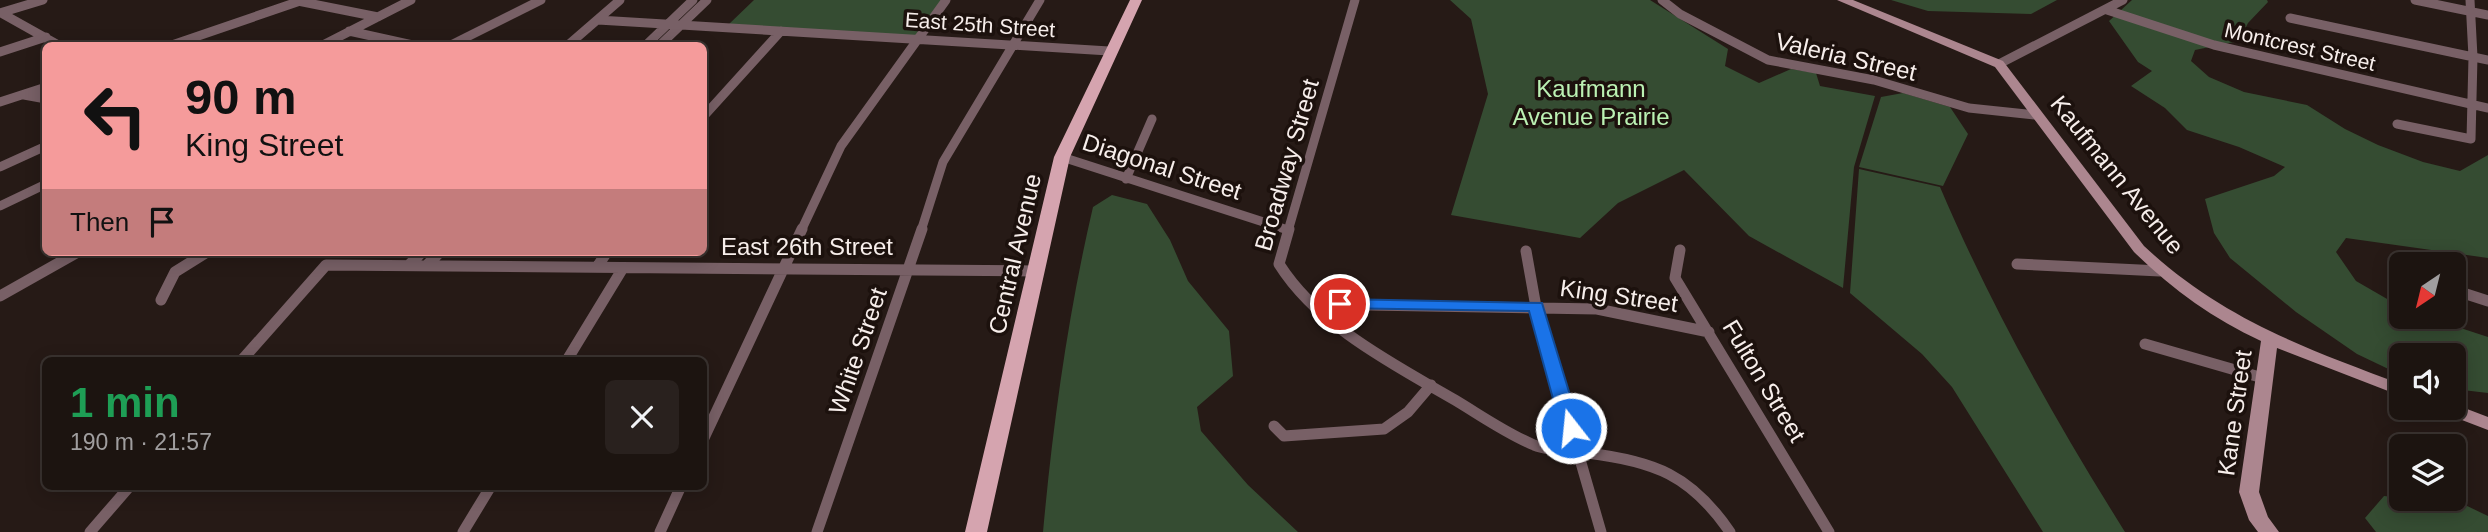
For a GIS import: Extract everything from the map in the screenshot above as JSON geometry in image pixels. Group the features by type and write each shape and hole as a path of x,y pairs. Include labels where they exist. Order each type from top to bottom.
{"main road":[{"name":"Central Avenue","path":"976,532 1062,157 1109,51 1136,0"},
{"path":"1843,0 1999,64"},
{"name":"Kaufmann Avenue","path":"1999,64 2035,115 2160,271 2192,296 2270,338 2389,385"},
{"name":"Kane Street","path":"2269,532 2259,520 2249,492 2270,338"},
{"path":"2466,415 2488,424"}],"street":[{"path":"1,13 43,0"},
{"path":"180,42 299,0 378,17"},
{"path":"328,42 411,0"},
{"path":"526,0 539,1"},
{"path":"573,42 620,0"},
{"path":"649,42 693,0"},
{"path":"663,42 707,0"},
{"path":"707,432 841,146 946,0"},
{"name":"White Street","path":"817,532 943,162 1040,0"},
{"name":"Broadway Street","path":"1355,0 1279,264 1282,275 1312,304 1359,340 1529,442 1659,466 1701,491 1717,508 1730,532"},
{"name":"Valeria Street","path":"1662,0 1680,13 1768,60 1874,80 1969,108 2035,115"},
{"path":"1999,64 2123,0"},
{"path":"2416,0 2488,15"},
{"path":"2397,124 2471,139 2473,57 2470,0"},
{"path":"457,42 539,1"},
{"name":"Montcrest Street","path":"2107,10 2214,46 2488,108"},
{"path":"1,13 54,42"},
{"path":"2290,18 2488,60"},
{"name":"East 25th Street","path":"598,20 1109,51"},
{"path":"349,31 398,42"},
{"path":"707,113 781,31"},
{"path":"0,52 46,37"},
{"path":"0,102 42,88"},
{"path":"22,94 42,98"},
{"path":"1126,179 1152,119"},
{"path":"0,167 42,148"},
{"name":"Diagonal Street","path":"1062,157 1289,230"},
{"path":"0,206 42,186"},
{"name":"Fulton Street","path":"1680,250 1675,278 1829,532"},
{"path":"1526,251 1536,306 1601,532"},
{"path":"0,296 71,256"},
{"path":"161,300 174,272 200,256"},
{"path":"409,265 418,256"},
{"path":"427,265 436,256"},
{"path":"597,267 604,256"},
{"path":"2017,264 2160,271"},
{"name":"East 26th Street","path":"245,357 326,265 1036,271"},
{"path":"569,357 624,268"},
{"path":"2466,293 2488,301"},
{"name":"King Street","path":"1312,304 1597,309 1709,332"},
{"path":"2145,344 2171,349 2263,378"},
{"path":"1274,426 1284,436 1384,429 1408,412 1431,385"},
{"path":"90,532 127,490"},
{"path":"463,532 489,490"},
{"path":"660,532 679,490"}],"green space":[{"path":"754,0 946,0 918,39 728,25"},
{"name":"Kaufmann Avenue Prairie","path":"1450,0 1650,0 1728,49 1725,66 1759,83 1791,69 1816,73 1820,86 1875,96 1854,167 1843,288 1749,236 1684,170 1618,203 1580,238 1451,215 1488,94 1471,19"},
{"path":"1891,0 2057,0 2031,14 1928,11"},
{"path":"2132,0 2267,0 2248,23 2239,41 2195,50 2191,61 2209,77 2244,92 2307,105 2345,129 2423,162 2460,171 2488,155 2488,258 2466,255 2466,252 2445,252 2346,238 2336,252 2356,281 2389,300 2389,329 2464,329 2488,337 2488,393 2466,390 2466,343 2389,343 2389,369 2357,354 2296,312 2230,258 2214,233 2205,199 2274,176 2285,167 2239,147 2187,130 2165,108 2131,86 2152,71 2138,62 2109,21"},
{"path":"1903,93 1950,107 1968,134 1943,186 1859,167 1881,97"},
{"path":"1859,169 1940,187 1981,277 2026,363 2125,532 2043,532 1952,387 1922,354 1850,293"},
{"path":"1112,195 1147,204 1170,240 1188,281 1229,331 1233,376 1197,407 1201,431 1248,485 1298,532 1043,532 1062,369 1084,247 1093,207"},
{"path":"2384,496 2389,497 2389,511 2466,511 2466,505 2488,516 2488,532 2376,532 2365,518"}],"route":[{"path":"1340,304 1536,306 1571,428"}]}
